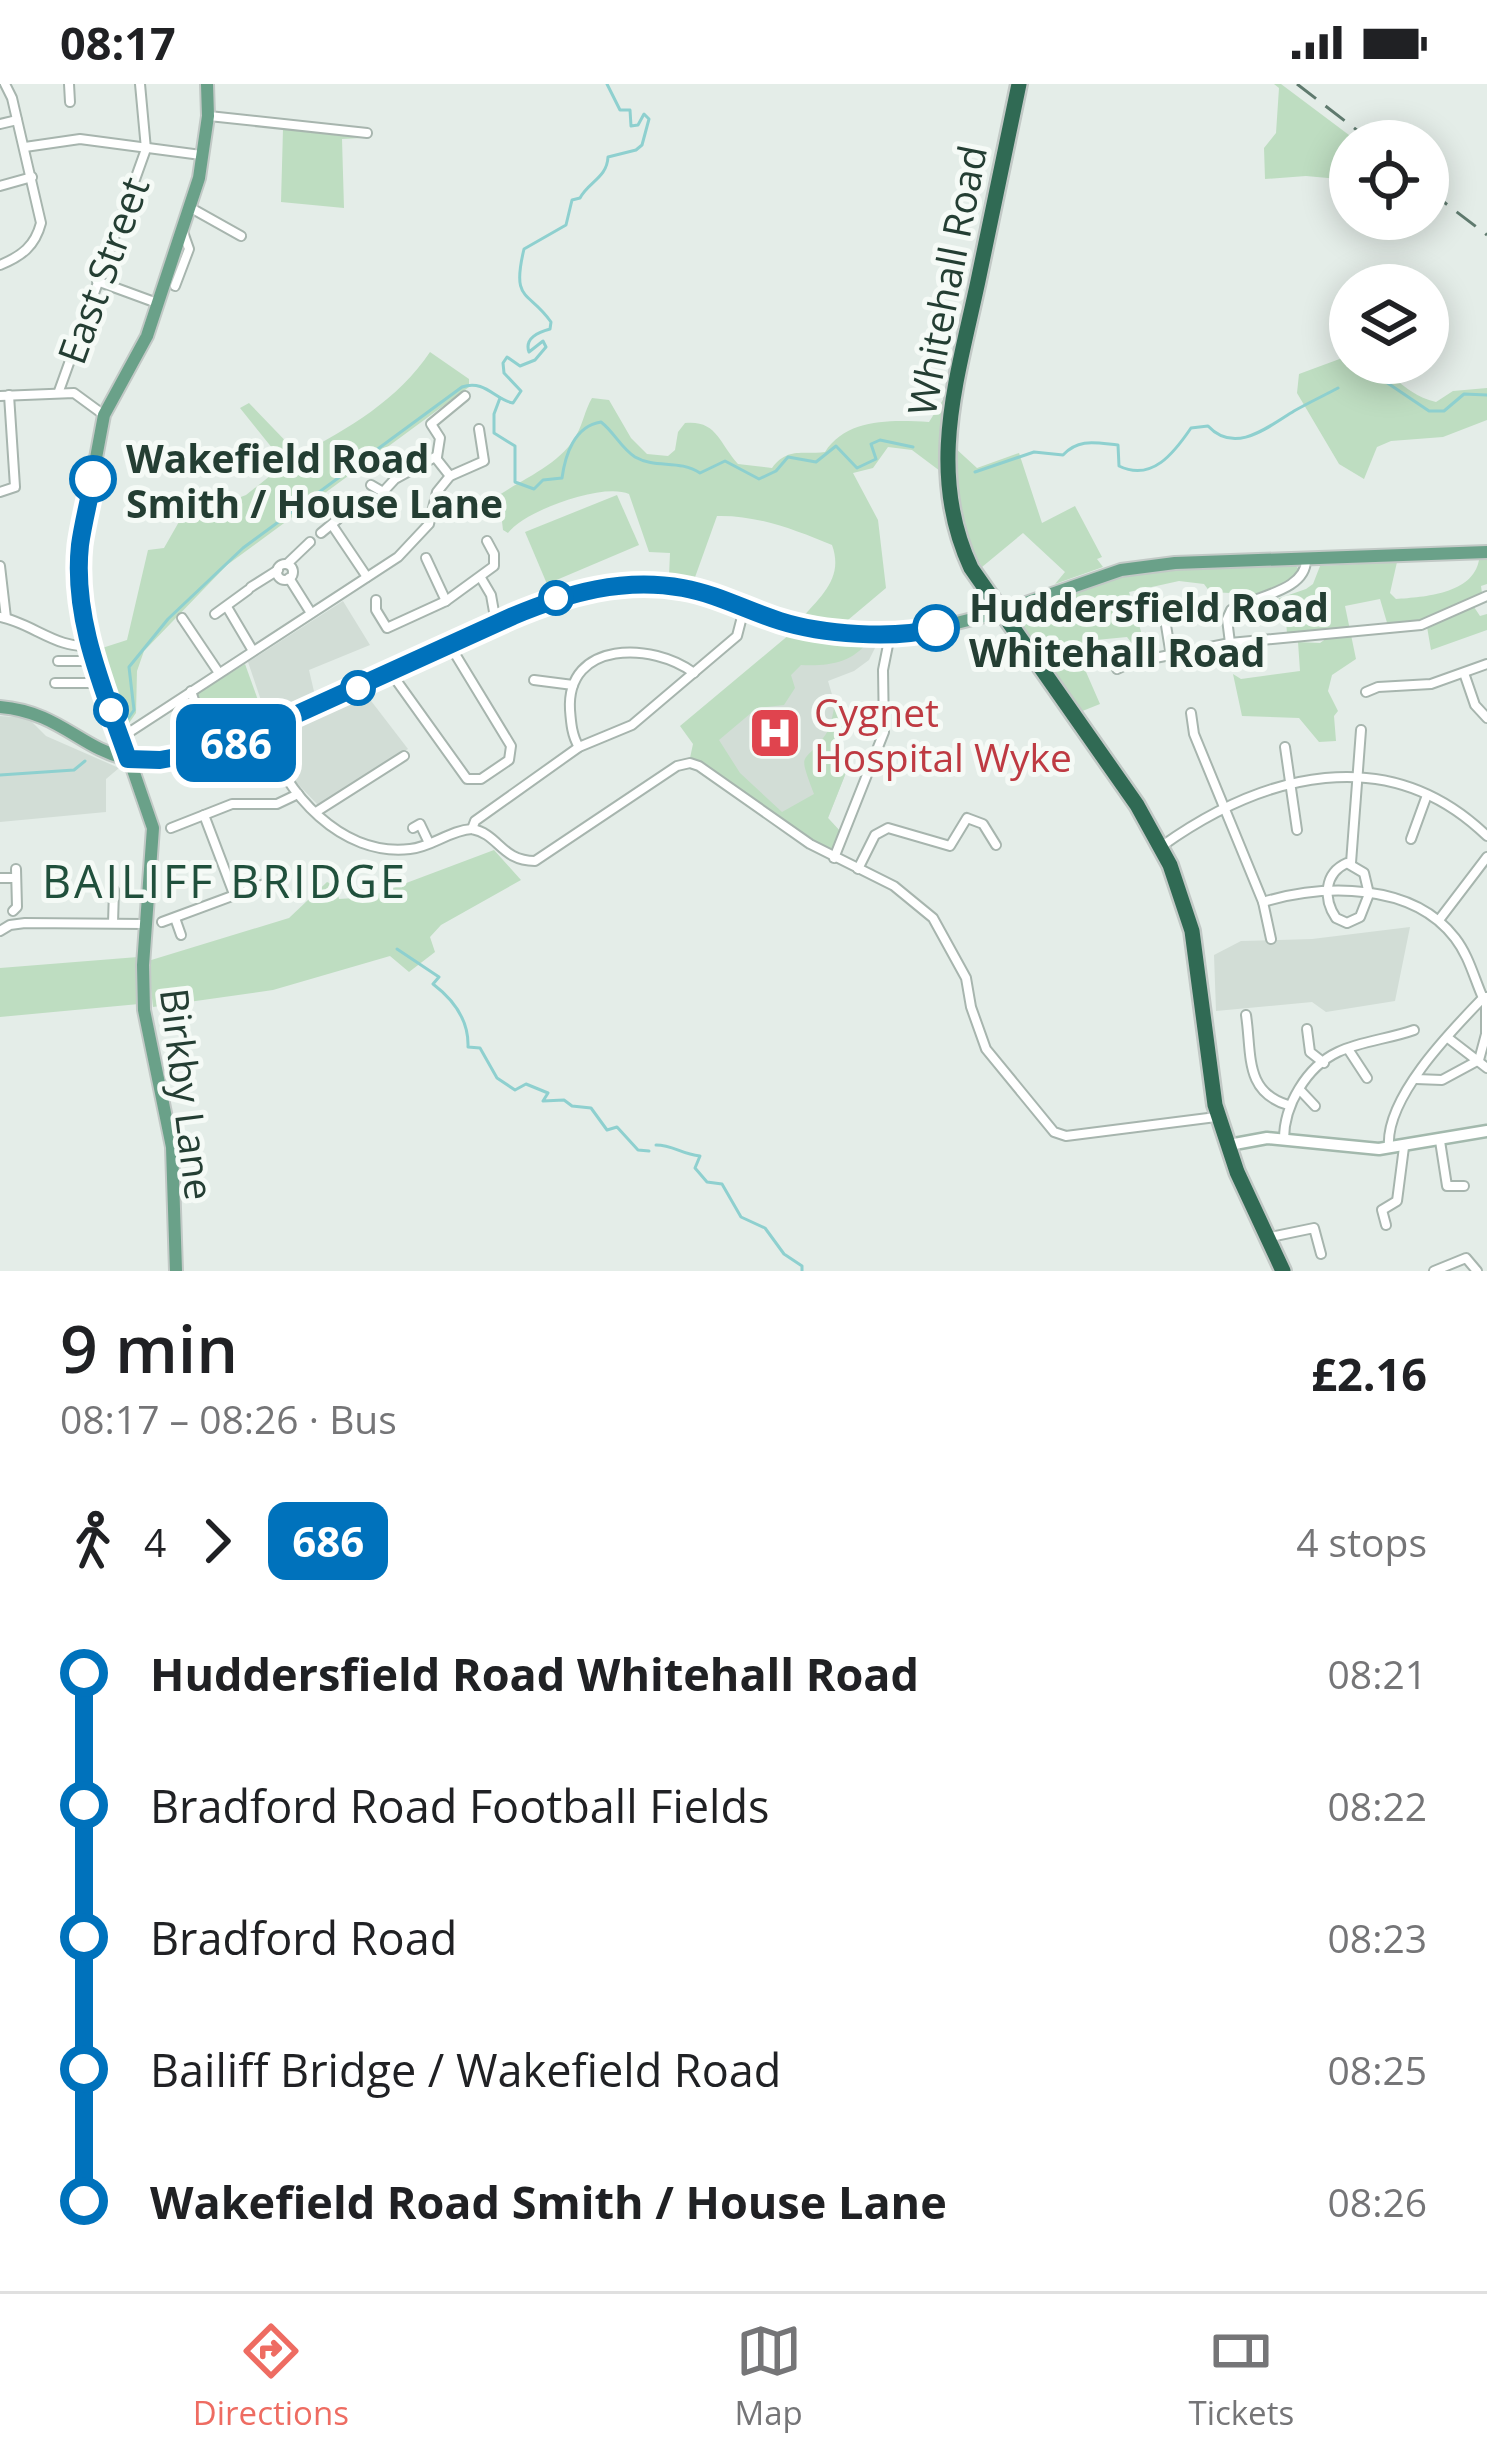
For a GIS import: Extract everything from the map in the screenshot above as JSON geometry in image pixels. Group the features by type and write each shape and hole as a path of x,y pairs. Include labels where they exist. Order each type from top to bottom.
{"highway":[{"name":"Whitehall Road","path":"1019,84 948,422 949,496 955,533 971,568 1137,805 1161,847 1192,931 1219,1116 1283,1271"}],"main road":[{"name":"Birkby Lane","path":"176,1271 172,1147 144,1010 153,828 90,645 80,597 80,544 104,415 147,336 191,208 203,155 207,84"},
{"path":"0,706 38,712 128,759 160,760 211,751 265,732 496,623 554,598 600,587 683,588 795,624 890,634 925,631 1000,612 1120,570 1174,563 1487,552"},
{"path":"97,745 113,740 119,732"}],"street":[{"path":"0,265 23,255 38,238 41,223 25,147 4,84"},
{"path":"69,84 70,102"},
{"path":"140,84 146,149"},
{"path":"208,116 368,133"},
{"path":"0,124 17,120"},
{"path":"25,147 80,139 203,155"},
{"name":"East Street","path":"59,391 146,149"},
{"path":"0,186 32,177"},
{"path":"191,208 241,236"},
{"path":"175,286 189,249 182,231"},
{"path":"97,281 157,303"},
{"path":"0,492 15,488 5,396 74,393 104,415"},
{"path":"450,476 437,458 440,438 431,424 465,396"},
{"path":"119,732 398,557 429,524 436,492 450,476 484,461 479,430"},
{"path":"383,492 410,469 437,458"},
{"path":"371,485 383,492 390,506"},
{"path":"321,533 335,522 367,577"},
{"path":"376,600 376,610 387,628 446,601 481,578 495,560 487,541"},
{"path":"215,614 310,542"},
{"path":"426,558 446,601"},
{"path":"1230,643 1227,619 1231,610 1298,581 1306,570 1306,559"},
{"path":"0,566 3,617 78,648 90,645"},
{"path":"282,567 293,570 289,578 311,613"},
{"path":"481,578 496,623"},
{"path":"1117,669 1230,643 1421,625 1487,596"},
{"path":"226,607 253,651"},
{"path":"472,829 475,821 579,747 632,725 737,636 745,608"},
{"path":"1164,613 1171,656"},
{"path":"182,618 218,673"},
{"path":"834,857 884,732 883,670 890,634"},
{"path":"390,672 462,773 471,781 481,779 509,760 512,752 449,644"},
{"path":"579,747 570,717 573,685 579,672 595,659 614,652 660,655 694,673"},
{"path":"58,661 95,661"},
{"path":"1366,692 1378,687 1420,686 1487,664"},
{"path":"1465,673 1475,705 1487,718"},
{"path":"534,680 573,685"},
{"path":"55,683 102,683"},
{"path":"191,691 211,751"},
{"path":"1191,713 1194,734 1263,902 1270,939"},
{"path":"1351,863 1361,730"},
{"path":"265,732 298,794 341,834 372,848 416,849 472,829 482,830 509,856 535,861 677,766 690,763 834,857 894,886 933,918 966,978 970,1007 986,1049 1054,1132 1066,1136 1219,1116"},
{"path":"1285,747 1298,830"},
{"path":"316,812 404,757"},
{"path":"1161,847 1225,808 1292,781 1358,778 1427,794 1487,836"},
{"path":"171,828 232,804 277,804 298,794"},
{"path":"1412,839 1427,794"},
{"path":"204,815 234,894"},
{"path":"859,869 875,835 888,828 950,846 967,818 983,824 996,844"},
{"path":"420,824 429,844"},
{"path":"1439,920 1487,857"},
{"path":"1351,863 1364,873 1369,894 1360,917 1347,922 1332,913 1328,891 1335,871 1351,863"},
{"path":"0,878 16,873 17,907 13,911"},
{"path":"162,922 270,882"},
{"path":"113,923 114,890"},
{"path":"1263,902 1304,892 1391,896 1439,920 1468,960 1485,997 1483,1064"},
{"path":"175,918 181,934"},
{"path":"0,932 25,923 145,924"},
{"path":"1389,1148 1393,1117 1415,1079 1485,997"},
{"path":"1246,1015 1258,1087 1266,1097 1288,1106"},
{"path":"1307,1029 1310,1052 1324,1063"},
{"path":"1284,1140 1288,1106 1324,1063 1348,1049 1414,1030"},
{"path":"1448,1038 1483,1064"},
{"path":"1348,1049 1367,1078"},
{"path":"1415,1079 1442,1080 1483,1064"},
{"path":"1300,1090 1315,1106"},
{"path":"1229,1145 1252,1138 1339,1148 1389,1148 1487,1131"},
{"path":"1440,1141 1447,1186 1464,1186"},
{"path":"1385,1225 1382,1210 1397,1201 1404,1147"},
{"path":"1266,1238 1314,1228 1321,1254"},
{"path":"1434,1271 1466,1258 1477,1271"}],"shaded area":[{"path":"343,601 370,645 309,670 316,700 268,721 248,662"},
{"name":"Cygnet Hospital Wyke","path":"825,638 877,644 869,660 828,681 839,718 847,721 833,755 851,760 828,818 840,831 828,852 694,745"},
{"path":"365,693 408,749 318,805 293,779 274,741 277,734"},
{"path":"0,716 28,718 46,736 119,768 106,779 106,812 0,822"},
{"path":"1410,927 1395,1001 1326,1012 1312,1002 1216,1011 1214,955 1241,941 1312,939"}],"green space":[{"path":"1274,84 1281,84 1329,120 1329,178 1265,179 1264,148 1276,133 1279,88"},
{"path":"283,129 361,138 342,139 344,208 281,202"},
{"path":"430,352 469,379 469,387 227,565 144,651 137,671 136,713 127,726 99,649 127,640 148,550 164,548 180,520 246,495 285,464 240,408 249,403 299,455 388,399"},
{"path":"1329,363 1329,384 1401,384 1436,402 1453,391 1487,388 1487,420 1443,437 1391,441 1377,447 1364,479 1339,464 1297,393 1299,374"},
{"path":"946,395 940,471 912,450 888,447 873,468 853,473 878,520 886,588 842,625 800,620 833,577 832,545 776,524 717,516 694,580 669,576 670,553 649,552 629,494 584,495 530,516 508,533 503,530 499,495 562,453 577,434 592,398 609,400 631,438 647,454 668,456 685,423 696,423 711,429 738,464 772,468 789,454 825,452 858,427 929,422"},
{"path":"954,447 977,468 1019,453 1042,523 1075,506 1103,567 1055,584 1065,572 1023,533 982,567 960,509"},
{"path":"617,495 639,545 547,584 525,532"},
{"path":"1479,560 1487,560 1487,584 1472,604 1480,616 1487,614 1487,630 1431,650 1426,621 1388,626 1380,599 1345,606 1356,659 1332,675 1328,691 1338,711 1334,716 1336,741 1319,742 1299,718 1242,716 1233,674 1241,679 1300,671 1298,642 1320,643 1327,638 1287,633 1285,609 1256,612 1254,607 1306,589 1320,566 1397,562 1390,593 1396,599 1457,587 1475,571"},
{"path":"1296,566 1300,570 1295,579 1235,602 1230,593 1210,592 1204,584 1179,581 1129,592 1146,648 1137,650 1127,637 1096,640 1102,659 1083,665 1100,704 1080,712 1017,622 1020,613 1048,601 1136,573"},
{"path":"796,629 825,638 869,640 839,662 801,665 791,675 795,688 784,705 757,708 719,740 740,773 782,812 814,794 805,759 828,731 835,705 840,718 847,721 833,755 851,760 828,818 840,831 828,852 690,758 693,744 680,726"},
{"path":"245,664 267,725 211,745 195,695"},
{"path":"494,850 521,880 441,925 430,937 435,952 409,972 390,956 273,990 153,1007 148,961 289,918 327,882 336,886 339,899 369,897"},
{"path":"138,957 139,1004 0,1017 0,968"}],"waterway":[{"path":"125,723 134,710 129,667 168,619 243,548 462,387 477,386 513,403 521,391 504,373 503,363 507,357 520,366 535,360 546,347 543,341 529,352 529,343 550,329 551,322 521,287 524,249 566,225 572,200 580,198 601,175 608,157 642,145 649,119 644,114 638,125 631,126 630,110 620,110 607,84"},
{"path":"1389,384 1429,411 1444,411 1464,394 1487,395"},
{"path":"975,472 1034,452 1063,455 1075,446 1095,443 1118,445 1119,466 1152,468 1191,428 1208,426 1218,434 1240,438 1338,388"},
{"path":"500,398 494,433 515,446 515,482 534,489 543,480 562,478 578,436 601,422 643,461 700,473 725,461 759,479 776,471 788,457 816,462 836,446 857,468 876,459 871,444 880,440 913,447"},
{"path":"0,775 74,770 85,761"},
{"path":"397,949 439,977 433,984 459,1011 468,1047 480,1048 497,1078 515,1090 526,1084 548,1093 543,1101 564,1100 591,1108 607,1130 617,1127 638,1150 649,1151"},
{"path":"656,1145 700,1156 695,1168 707,1182 722,1184 741,1217 765,1228 802,1271"}],"railway":[{"path":"1297,84 1344,120"},
{"path":"1449,206 1487,235"}],"bus line":[{"name":"686","path":"93,479 80,544 80,597 90,645 128,759 160,760 220,749 554,598 600,587 683,588 784,622 828,630 890,634 936,628"}],"place":[{"name":"Wakefield Road Smith / House Lane","path":"93,479"},
{"name":"Huddersfield Road Whitehall Road","path":"936,628"},
{"name":"Cygnet Hospital Wyke","path":"775,733"}],"district":[{"name":"BAILIFF BRIDGE","path":"225,880"}]}
